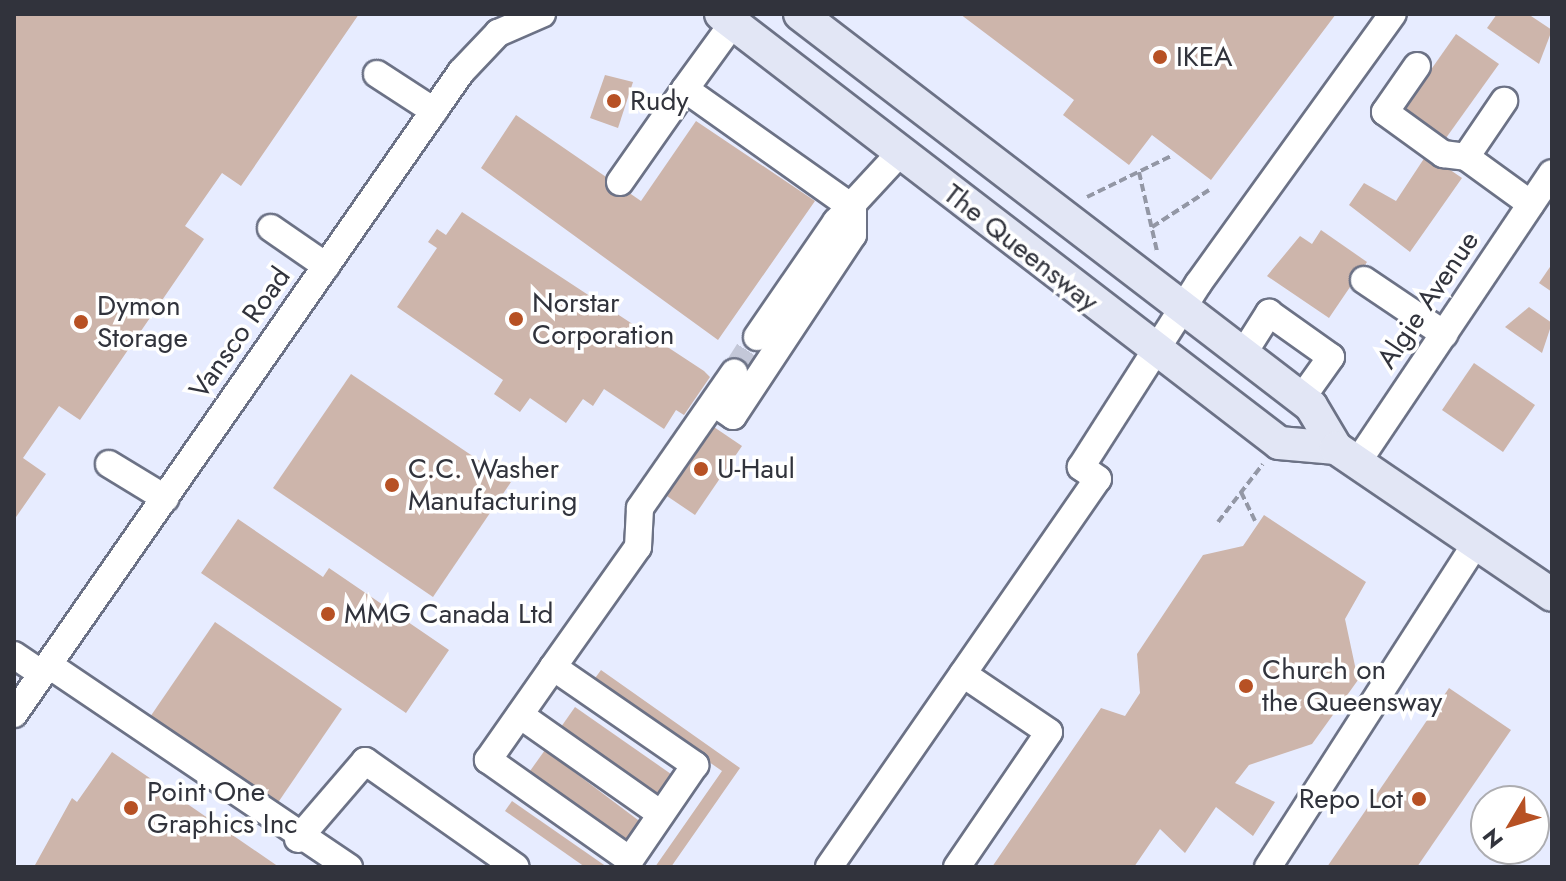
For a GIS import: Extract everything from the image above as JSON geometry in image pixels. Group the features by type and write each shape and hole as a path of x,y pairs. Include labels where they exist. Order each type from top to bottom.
{"main road":[{"name":"The Queensway","path":"800,14 1301,399 1346,455 1552,595"},
{"name":"The Queensway","path":"727,18 1279,443 1346,455"}],"street":[{"name":"Vansco Road","path":"14,714 492,24 542,14"},
{"path":"829,867 1098,479 1081,467 1183,306 1393,14"},
{"path":"620,182 685,89 727,18"},
{"path":"1417,66 1385,112 1443,154 1466,157 1531,204"},
{"path":"377,74 434,111"},
{"path":"685,89 853,208"},
{"path":"1466,157 1504,101"},
{"path":"757,337 853,208 900,153"},
{"name":"Algie Avenue","path":"1346,455 1444,334 1552,173"},
{"path":"714,403 733,416 853,235 853,208"},
{"path":"271,228 326,266"},
{"path":"1364,280 1444,334"},
{"path":"1243,354 1269,313 1331,357 1301,399"},
{"path":"553,667 695,765 630,860 488,760 553,667 638,547 640,508 734,373"},
{"path":"109,464 165,498"},
{"path":"1268,867 1475,544"},
{"path":"14,655 45,670 298,839 349,867"},
{"path":"957,867 1049,732 963,674"},
{"path":"520,715 661,814"},
{"path":"298,839 365,761 516,867"}],"path":[{"path":"1087,197 1171,156"},
{"path":"1139,172 1157,251"},
{"path":"1152,227 1209,190"},
{"path":"1218,522 1279,443"},
{"path":"1241,492 1255,521"}],"building":[{"name":"Dymon Storage","path":"14,14 359,14 241,186 222,173 185,226 204,239 80,420 59,406 23,458 46,474 14,520"},
{"name":"IKEA","path":"960,14 1336,14 1211,180 1152,135 1129,165 1063,115 1074,100"},
{"path":"1497,14 1528,14 1552,30 1539,64 1487,28"},
{"path":"1456,34 1499,64 1446,138 1404,108"},
{"path":"605,75 633,82 618,128 590,118"},
{"path":"516,115 641,201 696,121 815,201 718,340 481,168"},
{"path":"1427,154 1462,178 1410,252 1349,205 1364,183 1396,201"},
{"name":"Norstar Corporation","path":"462,212 704,371 710,377 684,415 676,410 664,429 604,389 593,406 583,399 566,423 530,398 520,412 494,394 503,380 397,307 437,248 428,242 437,229 446,235"},
{"path":"1321,230 1367,262 1329,318 1267,276 1300,236 1312,244"},
{"path":"1552,264 1552,292 1539,283"},
{"path":"1529,307 1552,323 1542,353 1505,327"},
{"path":"1474,363 1535,405 1503,452 1442,410"},
{"name":"C.C. Washer Manufacturing","path":"351,374 511,482 433,597 273,488"},
{"name":"U-Haul","path":"708,423 742,446 695,515 661,492"},
{"name":"Church on the Queensway","path":"1264,515 1366,582 1345,619 1358,680 1312,744 1249,765 1235,783 1275,802 1253,836 1216,807 1185,853 1160,829 1134,867 992,867 1101,708 1125,716 1140,693 1137,654 1203,555 1243,546"},
{"name":"MMG Canada Ltd","path":"238,519 323,577 329,568 449,650 406,713 201,573"},
{"path":"215,622 342,709 277,804 150,717"},
{"path":"601,670 740,768 671,867 655,867 722,771 593,681"},
{"name":"Repo Lot","path":"1449,688 1511,730 1473,785 1470,785 1470,790 1417,867 1327,867"},
{"path":"575,707 671,774 657,794 561,727"},
{"path":"545,750 642,823 626,844 530,771"},
{"name":"Point One Graphics Inc","path":"112,752 279,867 35,865 72,798 77,802"},
{"path":"512,801 607,867 585,867 505,811"}],"tunnel":[{"path":"734,373 757,337"}],"place":[{"name":"IKEA","path":"1160,57"},
{"name":"Rudy","path":"614,101"},
{"name":"Norstar Corporation","path":"516,319"},
{"name":"Dymon Storage","path":"81,322"},
{"name":"U-Haul","path":"701,469"},
{"name":"C.C. Washer Manufacturing","path":"392,485"},
{"name":"MMG Canada Ltd","path":"328,614"},
{"name":"Church on the Queensway","path":"1246,686"},
{"name":"Repo Lot","path":"1419,799"},
{"name":"Point One Graphics Inc","path":"131,808"}]}
